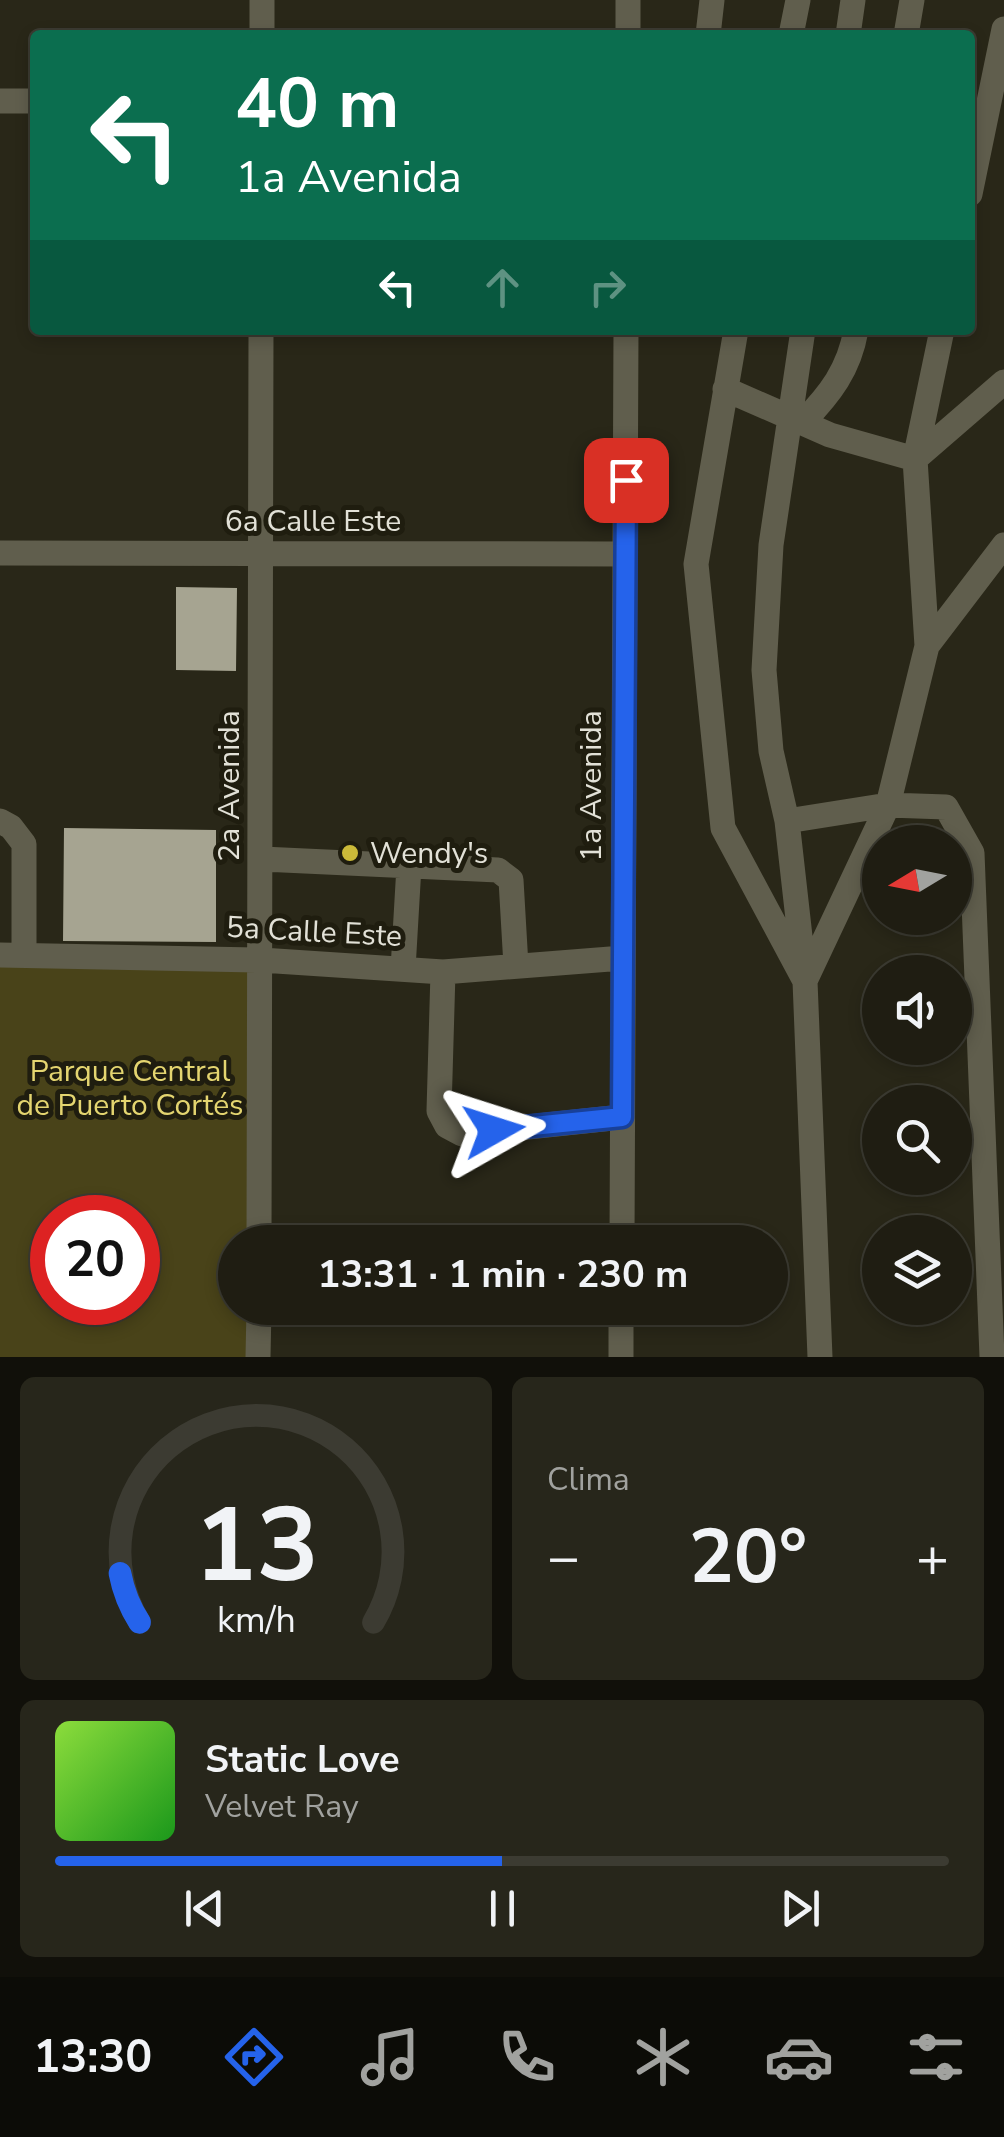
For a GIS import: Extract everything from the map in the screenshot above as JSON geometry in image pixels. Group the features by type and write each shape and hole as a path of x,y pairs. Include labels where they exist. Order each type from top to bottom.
{"street":[{"path":"262,0 262,30"},
{"path":"628,0 628,30"},
{"path":"709,30 712,0"},
{"path":"793,30 798,0"},
{"path":"849,30 853,0"},
{"path":"907,30 912,0"},
{"path":"975,170 1004,28"},
{"path":"0,101 30,100"},
{"name":"2a Avenida","path":"259,1225 261,335"},
{"name":"1a Avenida","path":"622,1225 626,335"},
{"path":"735,335 696,564 723,828 805,980"},
{"path":"803,335 796,419 771,546 764,670 771,751 788,822 805,980 820,1357"},
{"path":"796,419 834,390 852,352 855,335"},
{"path":"805,980 888,805 926,646 915,460 941,335"},
{"path":"915,460 1004,382"},
{"path":"726,389 830,435 915,460"},
{"path":"926,646 1004,546"},
{"name":"6a Calle Este","path":"0,553 625,554"},
{"path":"788,822 888,805 946,807 972,853 992,1357"},
{"path":"0,821 11,827 24,844 12,955"},
{"path":"262,859 498,870 510,880 516,966"},
{"path":"403,969 409,866"},
{"name":"5a Calle Este","path":"12,955 261,960 444,972 623,958"},
{"path":"444,972 439,1112 453,1131 462,1134 622,1117"},
{"path":"258,1357 259,1325"},
{"path":"621,1325 621,1357"}],"green space":[{"name":"Parque Central de Puerto Cortés","path":"0,958 261,960 259,1225 218,1225 218,1325 259,1325 258,1357 0,1357"}],"building":[{"path":"176,587 237,588 236,671 176,670"},
{"path":"64,828 216,830 216,942 63,941"}],"place":[{"name":"Wendy's","path":"350,853"}],"route":[{"path":"494,1130 622,1117 626,480"}]}
